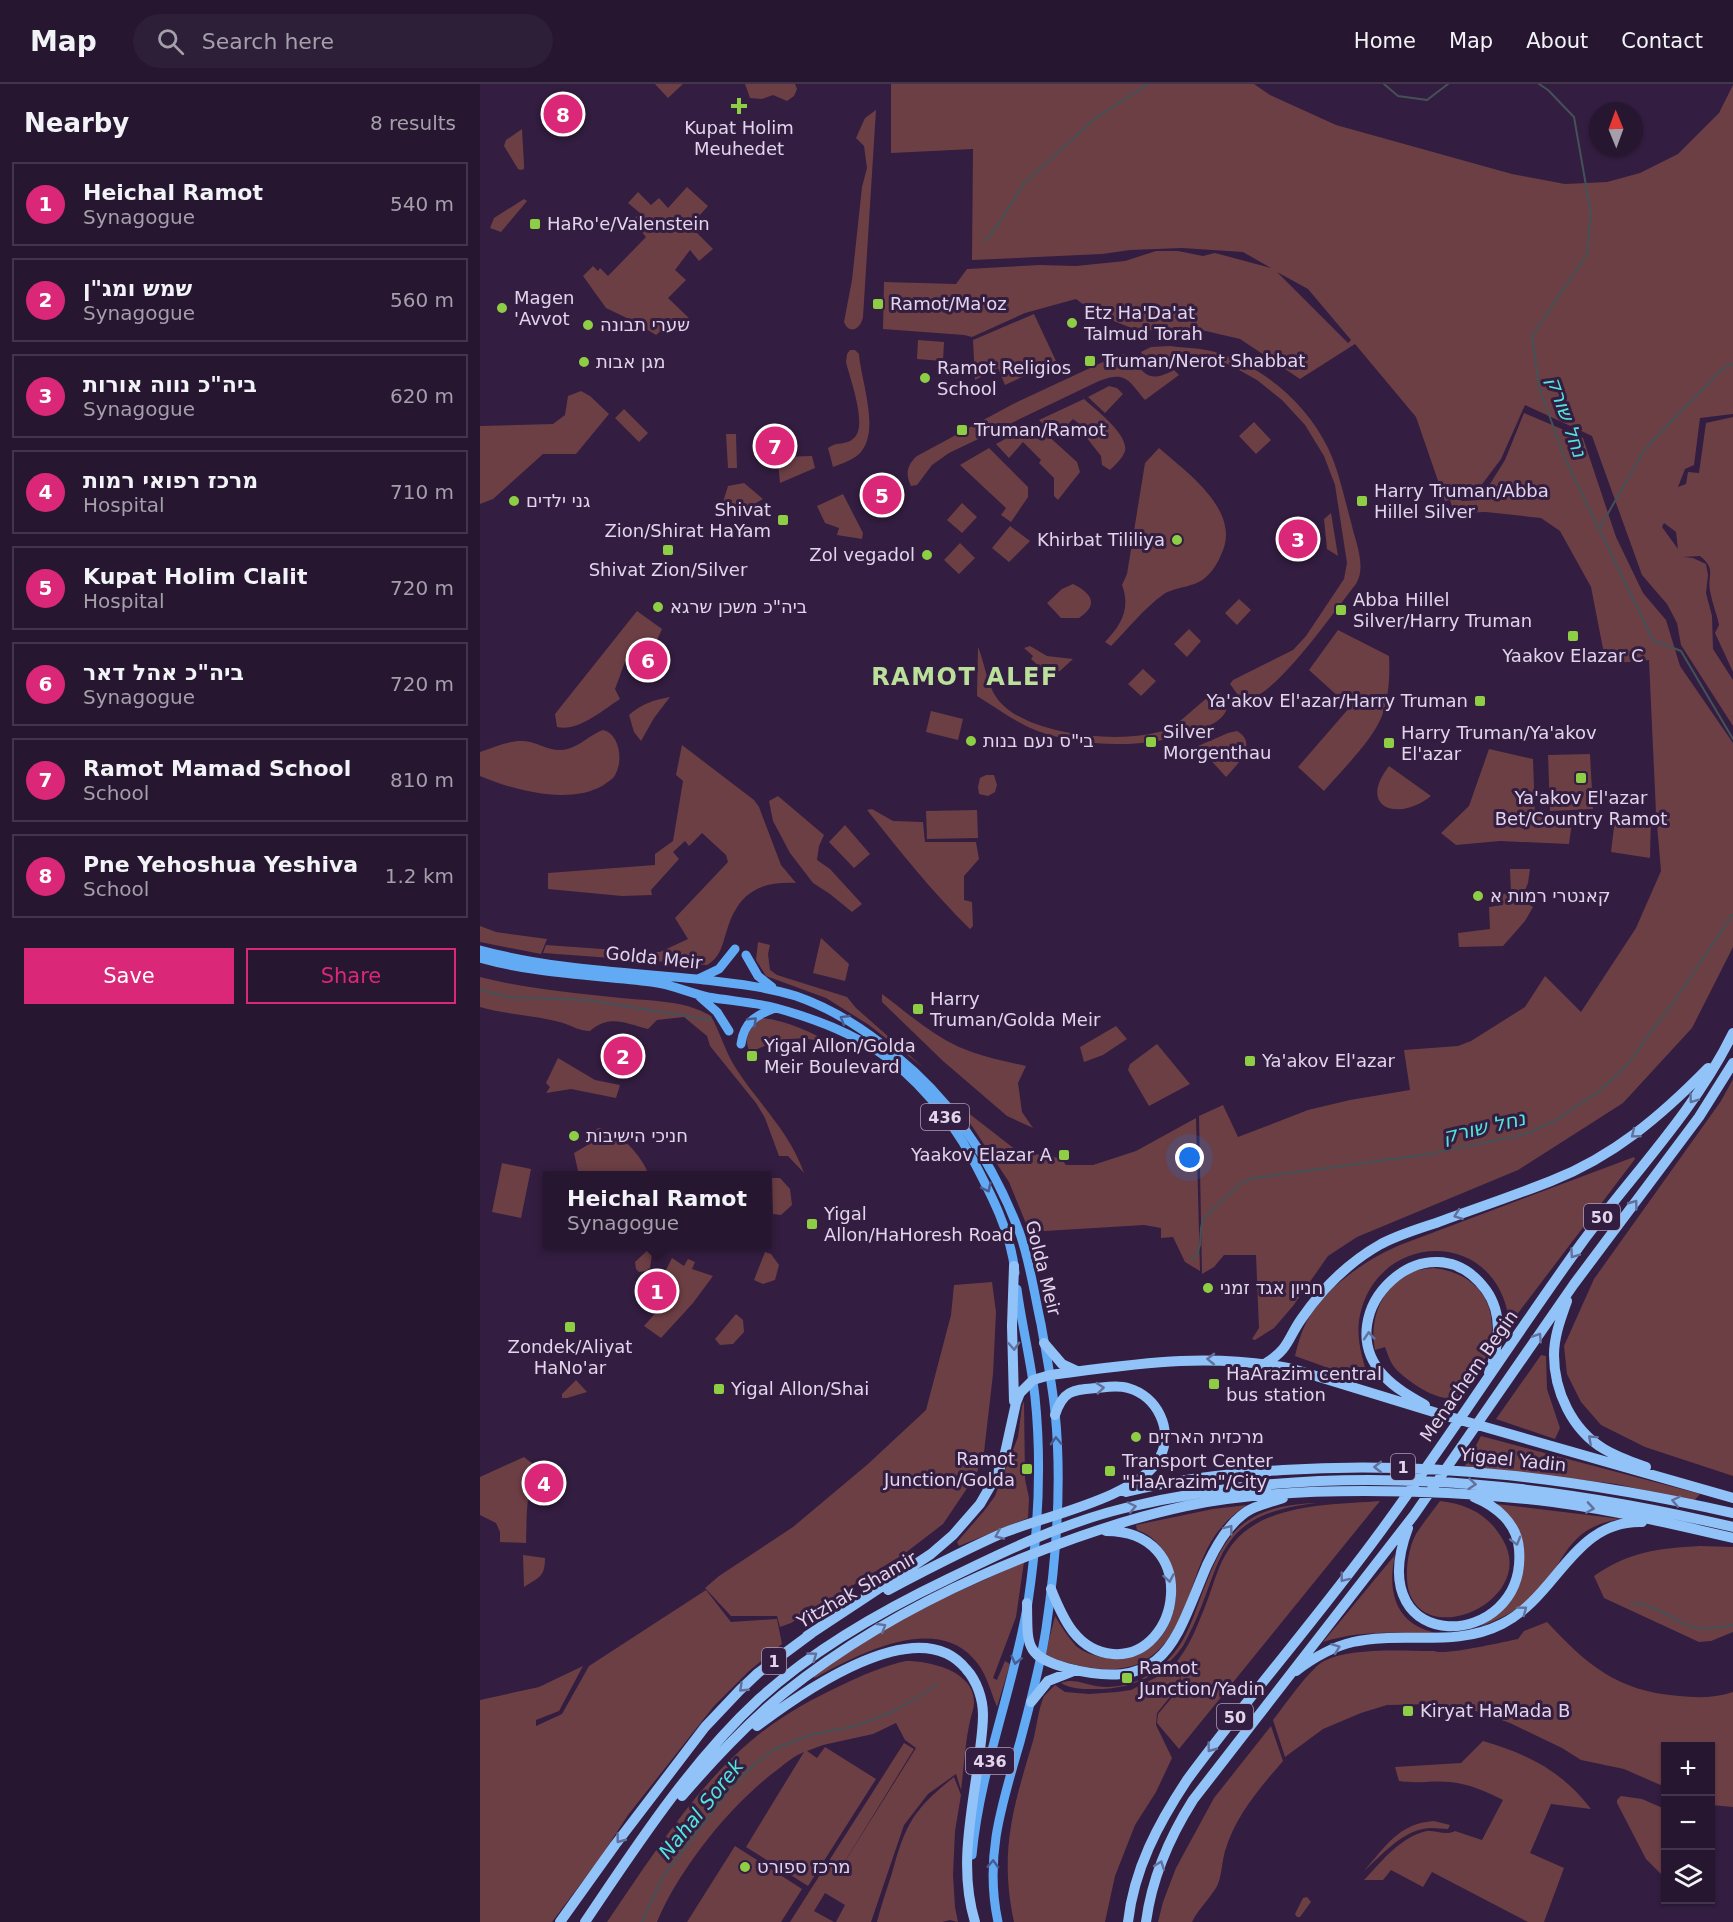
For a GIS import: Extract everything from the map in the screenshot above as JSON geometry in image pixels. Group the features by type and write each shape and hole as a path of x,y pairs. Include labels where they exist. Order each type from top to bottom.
{"highway":[{"name":"Menachem Begin","path":"1128,1922 1139,1871 1167,1810 1212,1746 1380,1532 1582,1244 1698,1091 1725,1050 1733,1033"},
{"path":"1266,1363 1287,1346 1301,1320 1328,1286 1355,1262 1381,1244 1400,1235 1549,1182 1584,1166 1621,1145 1679,1096 1725,1050"},
{"name":"Menachem Begin","path":"1403,1533 1574,1284 1699,1117 1733,1063"},
{"path":"1450,1417 1396,1387 1375,1364 1368,1329 1372,1308 1382,1289 1397,1274 1409,1267 1437,1262 1461,1269 1482,1284 1494,1304 1498,1329 1492,1362 1483,1387"},
{"path":"807,1636 931,1554 953,1535 980,1504 998,1473 1005,1453 1013,1411 1014,1266"},
{"path":"1574,1284 1557,1331 1554,1354 1556,1376 1572,1418 1602,1448 1622,1458 1728,1497"},
{"path":"1044,1343 1062,1364 1078,1371"},
{"path":"1013,1411 1020,1393 1033,1380 1050,1375 1195,1359 1266,1363 1728,1497"},
{"path":"1055,1415 1060,1401 1070,1392 1120,1386 1133,1389 1145,1397 1157,1409 1164,1425 1163,1452 1147,1474 1126,1488 1074,1508"},
{"name":"Yigael Yadin","path":"1074,1508 1143,1488 1222,1475 1321,1468 1402,1467 1541,1478 1637,1493 1733,1514"},
{"name":"Yigael Yadin","path":"1076,1523 1125,1508 1226,1490 1304,1482 1390,1480 1453,1482 1566,1494 1640,1506 1733,1527"},
{"path":"610,1885 675,1805 721,1754 785,1693 840,1653 929,1600 1007,1564 1142,1517 1240,1497 1361,1491 1459,1493 1554,1502 1626,1514 1733,1538"},
{"path":"1027,1603 1030,1644 1035,1654 1041,1659 1103,1675 1118,1675 1144,1668 1157,1660 1173,1644 1212,1554 1234,1521 1251,1509 1296,1493"},
{"path":"1403,1533 1400,1584 1404,1599 1412,1611 1432,1623 1454,1627 1473,1623 1494,1612 1513,1587 1520,1561 1519,1546 1509,1522 1497,1509 1484,1501 1459,1493"},
{"name":"Yitzhak Shamir","path":"560,1922 615,1845 705,1727 740,1690 807,1636 949,1558 1005,1532 1074,1508"},
{"path":"1273,1695 1296,1671 1338,1647 1371,1640 1462,1637 1500,1625 1531,1604 1589,1539 1615,1525 1652,1522 1703,1531"},
{"name":"Yitzhak Shamir","path":"585,1922 703,1758 756,1702 783,1678 867,1622 927,1588 1005,1550 1076,1523"},
{"path":"1051,1589 1071,1629 1081,1641 1094,1650 1106,1653 1125,1653 1145,1646 1153,1639 1164,1622 1170,1603 1171,1579 1164,1560 1157,1550 1139,1536 1113,1531 1094,1532"},
{"name":"50","path":"1146,1922 1158,1870 1179,1822 1213,1772 1403,1533"},
{"path":"721,1754 798,1697 857,1665 891,1652 919,1648 934,1649 956,1659 967,1669 976,1685 983,1714 967,1849 968,1896 977,1922"},
{"path":"1031,1702 1048,1681 1077,1670"}],"main road":[{"path":"696,979 719,969 735,949"},
{"name":"Golda Meir","path":"480,950 540,963 752,986 779,991 829,1010 864,1032 915,1071 952,1111 991,1171 1019,1232 1044,1343 1055,1415 1056,1497 1051,1589 1041,1659 995,1834 993,1892 998,1922"},
{"path":"746,955 758,976 779,991"},
{"name":"Golda Meir","path":"480,958 530,969 664,983 695,993 775,1008 846,1034 879,1052 935,1104 960,1138 989,1193 1007,1237 1014,1266 1033,1380 1037,1420 1037,1505 1027,1603 1016,1660 975,1830 972,1876 977,1922"},
{"path":"695,993 717,1012 729,1031"},
{"path":"741,1044 744,1030 751,1019 775,1008"}],"shaded area":[{"path":"655,84 683,84 668,98"},
{"path":"745,84 795,84 797,89 794,96 787,101 773,95 762,99 750,98"},
{"path":"891,84 1254,84 1270,95 1336,125 1512,174 1565,184 1607,182 1640,173 1678,154 1719,113 1733,85 1733,414 1700,418 1694,465 1685,469 1678,487 1686,484 1688,472 1699,473 1706,423 1733,417 1733,672 1715,633 1719,625 1709,585 1710,569 1700,556 1683,557 1693,558 1706,564 1708,575 1706,593 1712,616 1713,649 1733,680 1733,726 1681,645 1677,623 1667,604 1642,575 1592,436 1525,405 1501,459 1477,491 1459,499 1462,501 1480,500 1505,460 1524,413 1583,438 1616,537 1643,593 1666,620 1680,666 1733,743 1733,947 1692,1028 1623,1103 1518,1170 1357,1237 1328,1256 1293,1306 1274,1328 1255,1340 1252,1339 1259,1328 1256,1255 1224,1255 1214,1267 1202,1274 1199,1116 1223,1105 1238,1137 1308,1110 1410,1090 1404,1050 1458,1046 1471,1041 1525,1007 1545,976 1581,1012 1636,928 1661,871 1649,660 1606,664 1591,587 1560,531 1541,518 1486,512 1454,513 1450,500 1445,501 1416,417 1355,344 1300,379 1240,339 1193,328 1139,331 1096,314 1076,299 1025,313 972,337 883,329 884,282 956,284 967,269 1040,265 1076,266 1125,261 1156,251 1178,251 1203,256 1215,253 1271,268 1243,252 1182,248 972,260 973,149 891,153","holes":["1277,272 1308,289 1351,340 1348,343","1664,523 1676,532 1678,549 1662,527"]},
{"path":"876,110 863,317 858,327 849,329 844,322 852,280 862,187 867,168 864,146 856,138 865,118"},
{"path":"522,129 524,169 521,170 518,169 504,146 506,140"},
{"path":"687,187 708,206 690,226 713,249 699,261 690,250 675,270 686,280 668,298 690,319 678,333 669,324 656,335 606,308 583,276 593,266 598,271 600,268 608,276 646,237 640,230 642,224 635,218 640,213 628,203 638,192 651,205 659,198 668,208"},
{"path":"524,199 527,201 501,232 490,228 494,218"},
{"path":"1034,314 1056,361 1005,385 998,368 975,380 973,340"},
{"path":"918,340 944,342 943,361 917,359"},
{"path":"1170,346 1210,351 1233,358 1281,388 1308,416 1332,457 1359,553 1360,569 1356,584 1321,630 1273,684 1259,695 1247,699 1235,691 1230,684 1233,680 1293,650 1306,636 1344,579 1347,563 1335,485 1324,456 1305,425 1282,400 1257,380 1232,366 1203,355 1187,354 1158,364 1146,361 1141,352 1151,347"},
{"path":"850,350 855,350 859,354 868,407 869,434 865,446 858,455 833,467 828,448 851,440 858,432 859,413 846,362"},
{"path":"1124,354 1149,375 1163,375 1174,370 1179,375 1145,400 1126,379 1115,377 1099,381 949,453 932,465 917,485 911,486 908,470 917,456 1013,404"},
{"path":"1109,386 1117,388 1123,394 1105,413 1088,397"},
{"path":"581,391 590,396 609,414 576,454 543,454 493,499 480,504 480,426 553,424 565,415 568,396"},
{"path":"1084,399 1117,430 1125,445 1123,456 1110,470 1102,465 1101,456 1083,433 1086,429 1073,419 1056,437 1039,420"},
{"path":"624,409 648,433 639,442 615,418"},
{"path":"1254,422 1271,440 1256,454 1239,436"},
{"path":"1034,423 1077,462 1080,472 1058,500 1054,496 1054,478 1039,463 1041,460 1023,442 1009,458 996,444"},
{"path":"726,434 736,434 737,468 728,468"},
{"path":"989,448 1028,487 1028,497 1011,522 1001,515 1006,508 960,465"},
{"path":"1159,448 1208,494 1218,508 1224,523 1226,539 1218,561 1206,577 1201,581 1164,594 1143,612 1111,646 1105,642 1120,623 1125,609 1125,594 1122,585 1127,574 1145,463"},
{"path":"812,456 815,468 780,483 778,462 782,457"},
{"path":"744,483 763,499 737,512 720,512 728,486"},
{"path":"843,494 863,533 862,539 837,535 839,528 825,523 817,506"},
{"path":"962,503 977,517 962,533 947,520"},
{"path":"1331,513 1338,556 1327,549 1324,519"},
{"path":"1010,526 1030,541 1009,562 992,548"},
{"path":"960,543 975,558 959,574 944,560"},
{"path":"1073,584 1089,596 1090,607 1079,618 1061,618 1047,603 1062,589"},
{"path":"1239,599 1251,610 1237,625 1225,613"},
{"path":"637,611 662,629 653,649 639,641 625,662 615,689 620,699 582,723 565,728 557,727 555,714"},
{"path":"1189,629 1201,641 1187,657 1174,644"},
{"path":"1338,630 1389,656 1388,686 1384,709 1377,726 1356,755 1324,791 1298,767 1350,707 1309,670"},
{"path":"1030,646 1047,656 1073,659 1060,671 1045,672 1031,659 1033,656 1024,648"},
{"path":"978,647 990,686 998,700 1019,717 1061,731 1111,737 1156,733 1173,727 1215,691 1220,692 1227,708 1219,720 1210,725 1176,737 1156,741 1134,744 1089,743 1046,734 1008,716 977,696"},
{"path":"1143,669 1156,681 1141,696 1128,684"},
{"path":"670,697 654,718 641,741 634,732 629,715 648,703"},
{"path":"931,711 963,719 958,740 926,732"},
{"path":"603,730 614,737 619,751 619,766 612,779 588,792 557,795 541,793 508,786 480,776 480,752 517,741 530,742 553,749 567,749"},
{"path":"1237,731 1243,736 1246,748 1240,761 1226,777 1198,746"},
{"path":"682,745 754,800 759,807 781,865 796,883 771,884 751,892 737,907 718,954 707,965 543,953 546,945 660,952 688,939 675,918 728,862 726,855 702,833 689,846 685,841 673,852 679,859 651,890 652,895 622,896 548,889 548,873 655,865 655,854 673,841 683,781 676,775"},
{"path":"1489,749 1533,759 1535,816 1573,815 1569,844 1500,841 1456,845 1441,833 1469,806"},
{"path":"1590,754 1593,809 1550,811 1548,755"},
{"path":"1389,766 1431,796 1406,808 1394,809 1385,806 1379,801 1377,792 1380,780"},
{"path":"994,775 997,785 995,792 988,796 979,794 978,787 980,778"},
{"path":"778,796 824,835 819,846 817,860 830,869 862,904 852,912 813,883 790,853 773,821 769,801"},
{"path":"872,809 893,821 923,822 925,842 976,842 979,859 964,876 964,900 972,902 973,926 970,929 929,886 867,810"},
{"path":"977,810 978,838 927,839 926,811"},
{"path":"1651,815 1650,858 1611,852 1615,819"},
{"path":"845,825 870,854 854,868 829,842"},
{"path":"1510,869 1530,869 1528,883 1521,900 1533,907 1525,921 1503,946 1459,947 1458,933 1490,929 1489,907 1503,905 1502,894 1511,893"},
{"path":"480,926 496,932 547,939 541,954 480,942"},
{"path":"821,938 849,964 845,981 813,973"},
{"path":"758,942 770,945 768,954 770,970 777,975 847,997 856,1008 924,1068 869,1025 826,998 766,976 756,960"},
{"path":"480,977 550,990 679,1004 711,1016 735,1067 791,1144 804,1173 788,1156 779,1156 765,1118 756,1103 710,1046 707,1036 684,1017 657,1020 648,1029 611,1021 590,1031 583,1030 553,1020 480,1007"},
{"path":"882,994 929,1029 959,1047 983,1056 1026,1066 1018,1083 1022,1112 1033,1128 1007,1116 943,1061 882,1002"},
{"path":"763,1018 791,1024 833,1044 809,1039 791,1039 750,1052 747,1043 748,1035 757,1020"},
{"path":"1116,1026 1127,1039 1103,1055 1084,1062 1080,1047"},
{"path":"1157,1044 1190,1084 1149,1106 1128,1070 1130,1064"},
{"path":"558,1058 595,1080 620,1085 616,1098 571,1089 546,1093 550,1087 546,1083"},
{"path":"1733,1079 1733,1476 1645,1447 1601,1425 1581,1402 1567,1374 1564,1346 1594,1279 1721,1101"},
{"path":"958,1105 1016,1150 1026,1154 1028,1152 1054,1157 1066,1165 1093,1165 1136,1151 1196,1118 1200,1271 1185,1262 1173,1237 1161,1238 1161,1228 1144,1225 1045,1231 1027,1226 1009,1182"},
{"path":"598,1128 615,1134 635,1152 647,1171 578,1171 574,1153 591,1143 592,1134"},
{"path":"1634,1157 1635,1159 1512,1321 1509,1320 1500,1290 1483,1268 1461,1255 1436,1251 1412,1255 1389,1267 1371,1287 1360,1315 1358,1332 1360,1349 1370,1383 1295,1356 1303,1329 1315,1309 1336,1286 1373,1258 1400,1245"},
{"path":"502,1163 531,1169 521,1218 492,1212"},
{"path":"772,1178 780,1178 790,1189 792,1205 781,1215 773,1214"},
{"path":"649,1249 655,1249 650,1268 646,1271 639,1272 635,1262"},
{"path":"765,1252 771,1254 779,1265 775,1280 763,1284 754,1280"},
{"path":"672,1258 684,1266 688,1259 695,1262 692,1269 713,1276 693,1303 661,1338 644,1326 667,1300 669,1285 661,1280"},
{"path":"1434,1268 1465,1278 1477,1287 1485,1298 1490,1312 1492,1326 1485,1359 1469,1368 1462,1392 1454,1398 1436,1396 1416,1385 1395,1368 1385,1347 1375,1350 1376,1316 1379,1306 1391,1287 1410,1273"},
{"path":"992,1282 996,1312 993,1374 984,1452 976,1475 943,1524 904,1554 791,1623 780,1627 777,1616 731,1616 705,1588 719,1576 793,1527 868,1464 926,1410 951,1315 954,1285"},
{"path":"736,1314 743,1320 744,1332 733,1344 720,1345 715,1339"},
{"path":"1541,1355 1546,1356 1547,1389 1560,1428 1555,1439 1496,1419"},
{"path":"576,1380 587,1392 562,1398 562,1394"},
{"path":"1024,1401 1028,1518 959,1546 957,1542 995,1496 1018,1437"},
{"path":"1481,1436 1700,1494 1694,1501 1616,1484 1465,1466"},
{"path":"524,1457 538,1468 529,1495 526,1543 500,1542 500,1532 496,1523 480,1515 480,1477"},
{"path":"1380,1501 1179,1749 1157,1723 1158,1714 1179,1689 1181,1675 1168,1671 1191,1640 1229,1549 1242,1534 1258,1523 1277,1515 1318,1506"},
{"path":"1440,1501 1469,1508 1484,1517 1503,1540 1510,1562 1505,1582 1492,1598 1474,1610 1454,1617 1434,1616 1418,1607 1408,1588 1407,1581 1408,1560 1413,1540"},
{"path":"1317,1503 1281,1509 1255,1519 1237,1533 1224,1550 1197,1618 1183,1646 1165,1666 1144,1679 1120,1687 1089,1689 1061,1683 1074,1681 1113,1687 1138,1680 1153,1672 1173,1655 1182,1641 1214,1565 1235,1532 1249,1520 1266,1511"},
{"path":"1497,1504 1621,1519 1586,1531 1575,1540 1541,1589 1528,1601 1504,1616 1479,1627 1496,1616 1509,1603 1518,1586 1523,1567 1522,1544"},
{"path":"1247,1505 1217,1532 1205,1553 1180,1619 1167,1640 1153,1655 1137,1664 1118,1669 1073,1664 1045,1656 1055,1616 1076,1646 1094,1655 1121,1659 1139,1654 1153,1645 1165,1632 1172,1616 1176,1598 1175,1579 1163,1551 1152,1538 1137,1530 1136,1525 1213,1509"},
{"path":"1733,1547 1733,1632 1711,1641 1699,1642 1604,1598 1594,1576 1632,1556 1671,1548"},
{"path":"523,1555 545,1558 542,1573 524,1587"},
{"path":"1395,1555 1392,1584 1399,1608 1415,1625 1443,1634 1368,1633 1323,1642"},
{"path":"1024,1562 1016,1617 993,1678 997,1680 1005,1661 1010,1664 997,1707 984,1675 973,1658 956,1645 937,1639 916,1639 894,1643 851,1659 815,1678 813,1676 850,1649 919,1609"},
{"path":"706,1590 731,1622 777,1619 782,1644 749,1671 714,1706 628,1815 600,1858 552,1922 480,1922 480,1700 539,1687 583,1666 559,1711 536,1720 536,1726 562,1714 589,1666"},
{"path":"1547,1622 1590,1663 1621,1682 1638,1688 1657,1693 1692,1697 1733,1692 1733,1807 1715,1805 1715,1742 1661,1742 1661,1785 1624,1769 1581,1760 1562,1748 1510,1723 1470,1709 1437,1704 1387,1705 1361,1713 1323,1729 1285,1757 1273,1720 1305,1678 1327,1660 1356,1652 1449,1652 1518,1639 1524,1631"},
{"path":"906,1661 938,1666 959,1676 972,1692 974,1705 967,1738 961,1790 956,1774 928,1794 904,1825 871,1922 836,1922 845,1905 825,1893 814,1911 834,1922 790,1922 904,1743 914,1749 834,1879 916,1748 905,1740 896,1723 873,1734 823,1745 807,1751 817,1758 825,1747 876,1779 808,1886 746,1847 804,1752 760,1784 725,1819 679,1881 657,1922 607,1922 692,1802 731,1759 752,1740 784,1716 818,1697 873,1671"},
{"path":"1165,1673 1180,1677 1178,1687 1157,1713 1156,1725 1172,1758 1156,1792 1135,1825 1115,1876 1105,1922 1014,1922 1008,1873 1010,1830 1044,1696 1055,1685 1065,1692 1089,1694 1131,1690"},
{"path":"1271,1726 1283,1761 1257,1792 1235,1826 1225,1851 1216,1888 1192,1922 1158,1922 1176,1868 1214,1798"},
{"path":"1483,1741 1529,1758 1556,1774 1591,1809 1551,1804 1530,1853 1564,1868 1544,1922 1528,1922 1432,1872 1423,1887 1391,1870 1383,1880 1364,1880 1400,1844 1417,1834 1427,1831 1448,1833 1455,1831 1482,1840 1503,1800 1477,1788 1457,1783 1399,1781 1395,1767 1461,1763"},
{"path":"954,1777 961,1795 955,1831 953,1875 958,1922 950,1920 877,1922 907,1829 929,1799"},
{"path":"1621,1796 1642,1799 1661,1807 1661,1874 1646,1859 1617,1800"},
{"path":"1434,1821 1450,1825 1448,1829 1426,1828 1406,1835 1364,1871 1386,1845 1402,1831 1411,1826"},
{"name":"מרכז ספורט","path":"735,1846 802,1889 781,1922 687,1922"},
{"path":"1307,1897 1311,1902 1300,1917 1297,1917 1295,1914 1303,1898"}],"waterway":[{"path":"985,241 998,225 1024,183 1096,118 1148,84"},
{"name":"נחל שורק","path":"1384,84 1398,96 1427,100 1448,84"},
{"name":"נחל שורק","path":"1539,84 1548,90 1574,117 1591,214 1587,254 1532,336 1539,387 1565,459 1653,640 1681,651 1733,739"},
{"path":"1599,529 1645,449 1721,370 1733,364"},
{"name":"נחל שורק","path":"1191,1259 1196,1257 1200,1245 1203,1219 1241,1183 1253,1178 1423,1155 1526,1134 1554,1121 1596,1094 1627,1065 1682,990 1733,914"},
{"path":"480,990 508,997 586,1000 711,1020"},
{"path":"1631,1604 1654,1608 1695,1627 1711,1628 1733,1625"},
{"name":"Nahal Sorek","path":"642,1922 662,1878 733,1785 756,1763 775,1749 810,1735 855,1726 892,1712 937,1684"}],"place":[{"name":"Kupat Holim Meuhedet","path":"739,106"},
{"name":"Pne Yehoshua Yeshiva","path":"563,114"},
{"name":"HaRo'e/Valenstein","path":"535,224"},
{"name":"Ramot/Ma'oz","path":"878,304"},
{"name":"Magen 'Avvot","path":"502,308"},
{"name":"Etz Ha'Da'at Talmud Torah","path":"1072,323"},
{"name":"שערי תבונה","path":"588,325"},
{"name":"Truman/Nerot Shabbat","path":"1090,361"},
{"name":"מגן אבות","path":"584,362"},
{"name":"Ramot Religios School","path":"925,378"},
{"name":"Truman/Ramot","path":"962,430"},
{"name":"Ramot Mamad School","path":"775,446"},
{"name":"Kupat Holim Clalit","path":"882,495"},
{"name":"גני ילדים","path":"514,501"},
{"name":"Harry Truman/Abba Hillel Silver","path":"1362,501"},
{"name":"Shivat Zion/Shirat HaYam","path":"783,520"},
{"name":"ביה\"כ נווה אורות","path":"1298,539"},
{"name":"Khirbat Tililiya","path":"1177,540"},
{"name":"Shivat Zion/Silver","path":"668,550"},
{"name":"Zol vegadol","path":"927,555"},
{"name":"ביה\"כ משכן שרגא","path":"658,607"},
{"name":"Abba Hillel Silver/Harry Truman","path":"1341,610"},
{"name":"Yaakov Elazar C","path":"1573,636"},
{"name":"ביה\"כ אהל דאר","path":"648,660"},
{"name":"Ya'akov El'azar/Harry Truman","path":"1480,701"},
{"name":"בי\"ס נעם בנות","path":"971,741"},
{"name":"Silver Morgenthau","path":"1151,742"},
{"name":"Harry Truman/Ya'akov El'azar","path":"1389,743"},
{"name":"Ya'akov El'azar Bet/Country Ramot","path":"1581,778"},
{"name":"קאנטרי רמות א","path":"1478,896"},
{"name":"Harry Truman/Golda Meir","path":"918,1009"},
{"name":"שמש ומג\"ן","path":"623,1056"},
{"name":"Yigal Allon/Golda Meir Boulevard","path":"752,1056"},
{"name":"Ya'akov El'azar","path":"1250,1061"},
{"name":"חניכי הישיבות","path":"574,1136"},
{"name":"Yaakov Elazar A","path":"1064,1155"},
{"name":"Yigal Allon/HaHoresh Road","path":"812,1224"},
{"name":"חניון אגד זמני","path":"1208,1288"},
{"name":"Heichal Ramot","path":"657,1291"},
{"name":"Zondek/Aliyat HaNo'ar","path":"570,1327"},
{"name":"HaArazim central bus station","path":"1214,1384"},
{"name":"Yigal Allon/Shai","path":"719,1389"},
{"name":"מרכזית הארזים","path":"1136,1437"},
{"name":"Ramot Junction/Golda","path":"1027,1469"},
{"name":"Transport Center \"HaArazim\"/City","path":"1110,1471"},
{"name":"מרכז רפואי רמות","path":"544,1483"},
{"name":"Ramot Junction/Yadin","path":"1127,1678"},
{"name":"Kiryat HaMada B","path":"1408,1711"},
{"name":"מרכז ספורט","path":"745,1867"}],"district":[{"name":"RAMOT ALEF","path":"965,677"}]}
